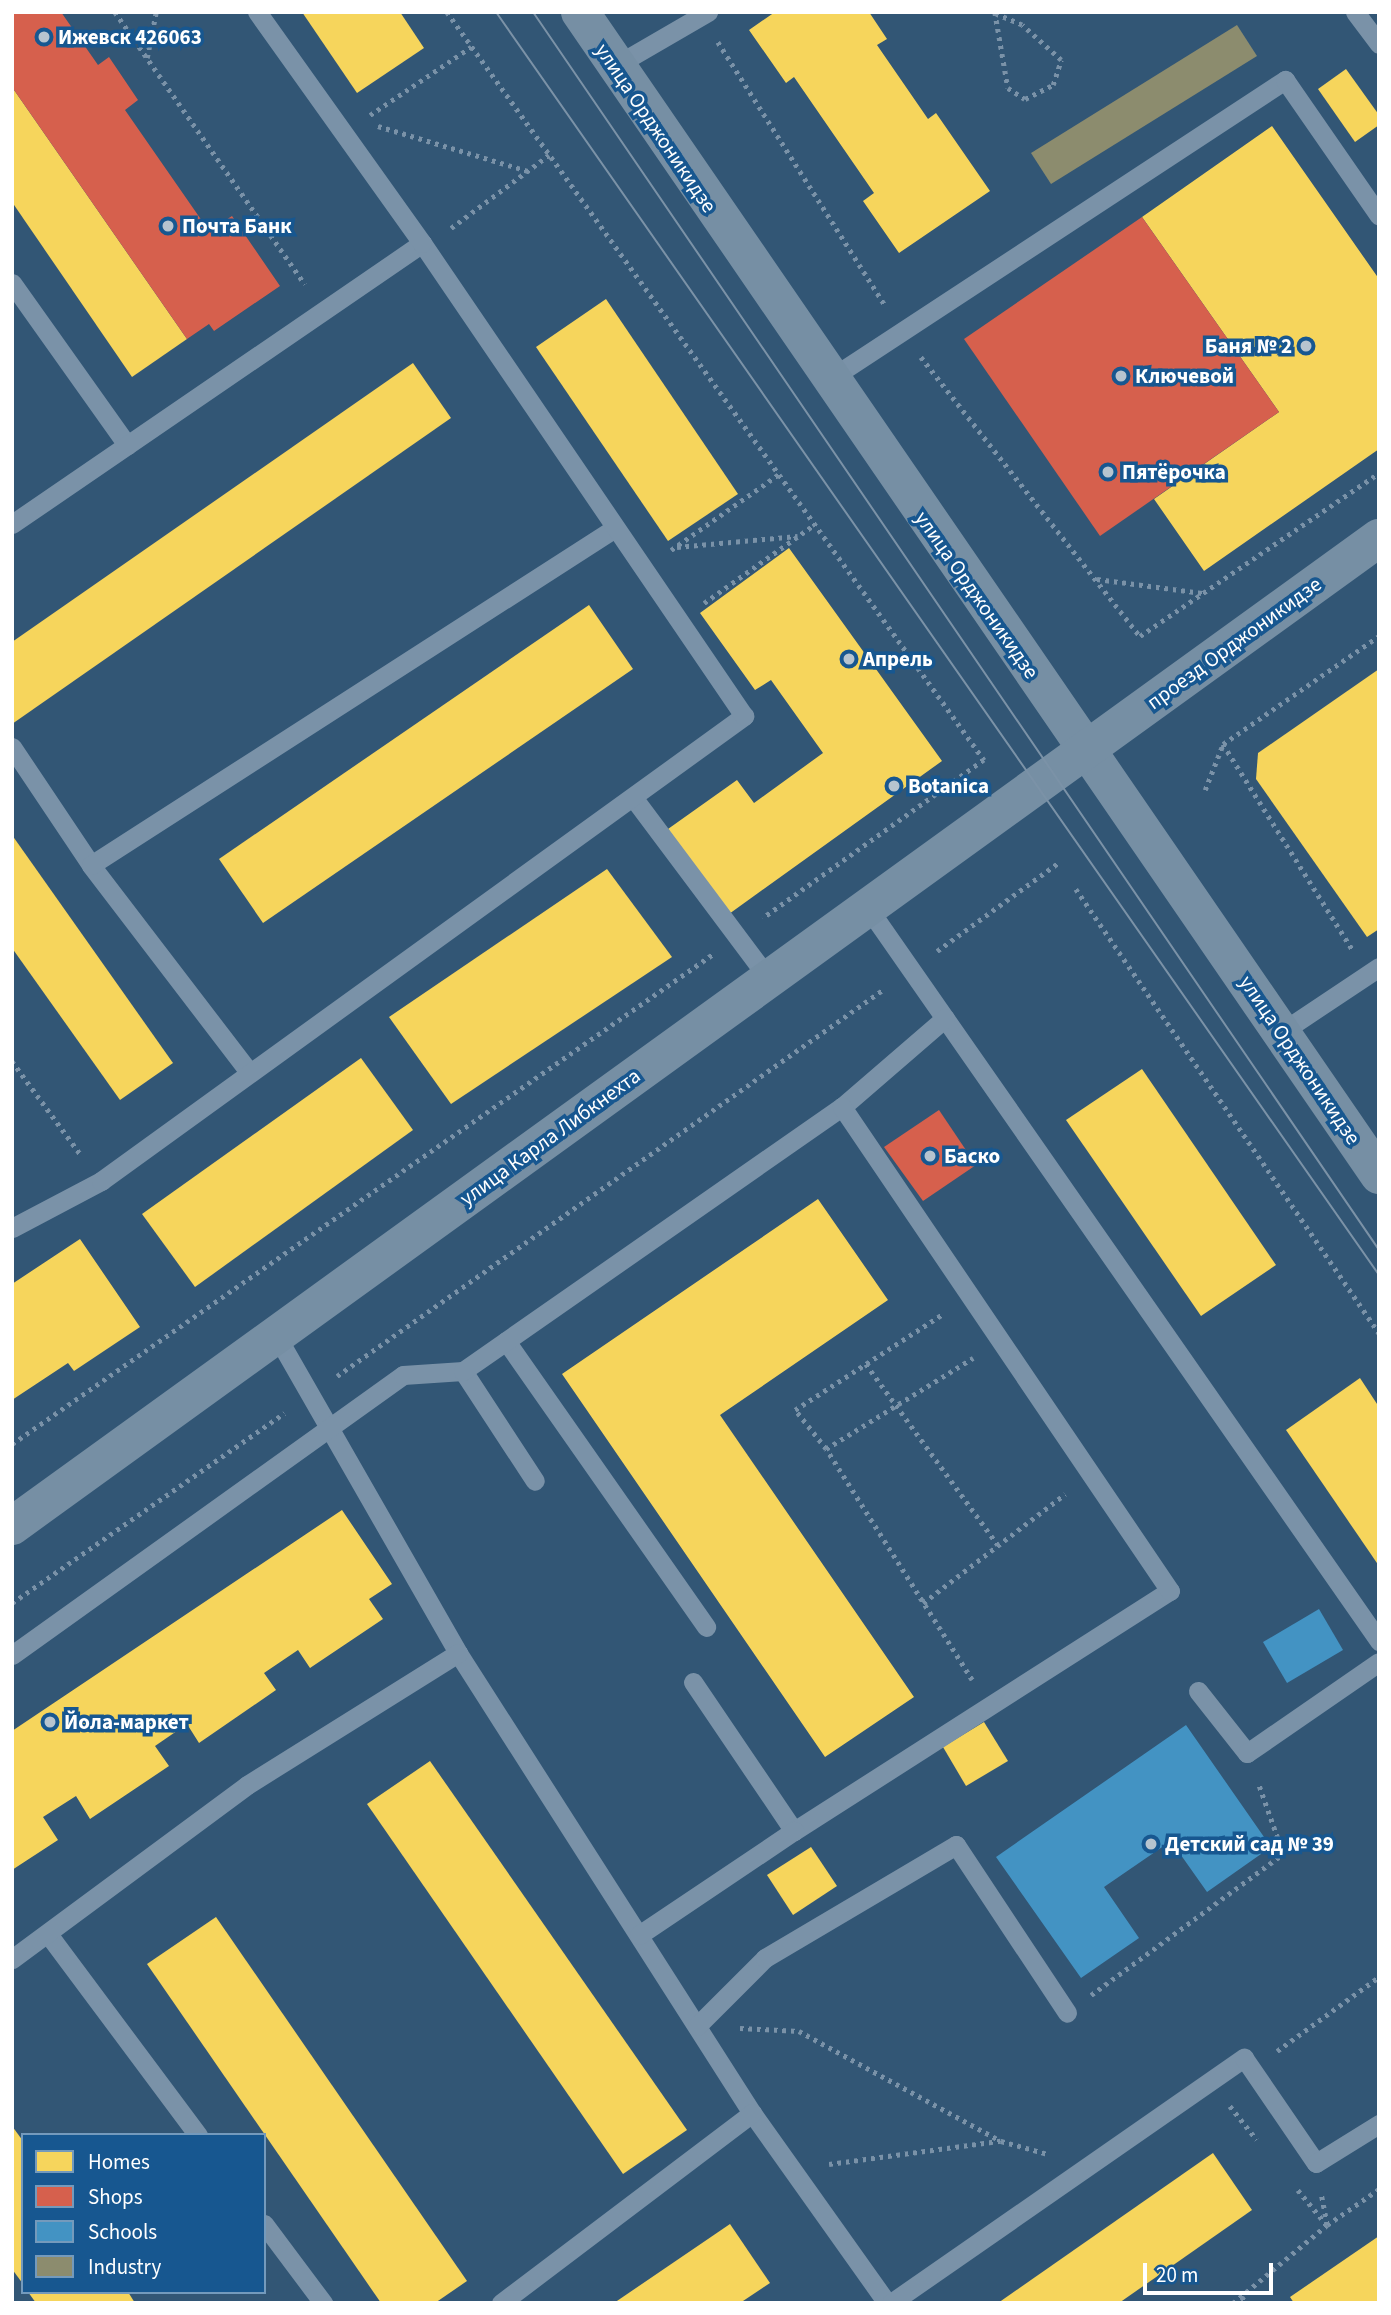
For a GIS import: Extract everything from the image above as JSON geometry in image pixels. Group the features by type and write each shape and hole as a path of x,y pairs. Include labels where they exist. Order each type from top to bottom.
{"main road":[{"name":"улица Орджоникидзе","path":"580,12 613,67 828,380 1088,748 1379,1175"},
{"name":"проезд Орджоникидзе","path":"1088,748 1379,538"},
{"name":"улица Карла Либкнехта","path":"12,1526 1088,748"}],"lane":[{"path":"12,1228 101,1181 249,1072 635,800 744,716 424,245 257,12"},
{"path":"613,67 708,12"},
{"path":"1355,12 1379,44"},
{"path":"828,380 1285,80 1379,216"},
{"path":"12,524 324,310 424,245"},
{"path":"12,283 127,445"},
{"path":"91,865 615,528"},
{"path":"12,747 91,865 249,1072"},
{"path":"635,800 769,979"},
{"path":"868,908 1379,1641"},
{"path":"1280,1033 1373,971"},
{"path":"12,1655 403,1375 463,1371 842,1107 945,1018"},
{"path":"639,1935 794,1831 1170,1591 842,1107"},
{"path":"276,1335 458,1653 752,2113 889,2303 1244,2058 1316,2163 1379,2124"},
{"path":"506,1340 706,1627"},
{"path":"463,1371 535,1481"},
{"path":"12,1959 247,1785 458,1653"},
{"path":"1198,1691 1247,1752 1379,1662"},
{"path":"693,1682 794,1831"},
{"path":"697,2026 765,1958 956,1845 1067,2013"},
{"path":"48,1934 197,2133"},
{"path":"501,2303 752,2113"},
{"path":"266,2227 323,2303"}],"path":[{"path":"115,12 324,310"},
{"path":"147,58 156,12"},
{"path":"12,1444 737,937 984,760 447,12"},
{"path":"995,13 1022,25 1061,60 1053,85 1025,99 1008,88 995,13"},
{"path":"471,47 362,121 528,171"},
{"path":"424,245 549,155"},
{"path":"1140,636 1379,473"},
{"path":"643,569 779,474"},
{"path":"679,621 815,524"},
{"path":"674,548 798,536"},
{"path":"1097,579 1202,593"},
{"path":"1205,790 1223,744 1379,636"},
{"path":"1223,744 1373,971"},
{"path":"12,1603 911,970 1058,863"},
{"path":"1076,889 1379,1333"},
{"path":"12,1061 101,1181"},
{"path":"970,1297 795,1409 826,1449 989,1707"},
{"path":"826,1449 1001,1341"},
{"path":"866,1364 998,1545"},
{"path":"923,1602 1091,1475"},
{"path":"1067,2013 1283,1854 1247,1752"},
{"path":"1215,2110 1227,2102 1252,2069 1379,1978"},
{"path":"697,2026 799,2031 1001,2141 1088,2165"},
{"path":"1227,2102 1260,2143"},
{"path":"792,2169 1001,2141"},
{"path":"1316,2163 1327,2225"},
{"path":"1293,2184 1327,2225"},
{"path":"1233,2303 1327,2225 1379,2189"},
{"path":"1242,2297 1247,2303"}],"building: Homes":[{"path":"302,12 400,12 424,48 357,93"},
{"path":"775,12 869,12 887,39 877,45 928,119 936,113 990,191 899,253 863,201 874,193 794,77 786,83 749,30"},
{"path":"1346,69 1379,115 1379,125 1355,142 1318,89"},
{"path":"12,87 187,339 132,377 12,202"},
{"name":"Баня № 2","path":"1272,126 1379,279 1379,449 1204,571 1154,499 1279,412 1142,217"},
{"path":"606,299 738,494 668,541 536,347"},
{"path":"413,363 451,418 12,724 12,642"},
{"path":"789,548 942,761 729,914 668,829 737,780 754,803 823,753 771,680 755,690 700,613"},
{"path":"589,605 633,669 263,923 219,859"},
{"path":"1379,669 1379,929 1367,937 1256,779 1258,753"},
{"path":"12,835 173,1063 120,1100 12,948"},
{"path":"607,869 672,957 451,1104 389,1017"},
{"path":"361,1058 413,1130 195,1287 142,1214"},
{"path":"1142,1069 1276,1265 1201,1316 1066,1120"},
{"path":"818,1199 888,1300 720,1415 914,1697 825,1757 562,1374"},
{"path":"80,1239 140,1327 74,1371 68,1363 12,1400 12,1284"},
{"path":"1360,1378 1379,1407 1379,1566 1286,1430"},
{"path":"342,1510 392,1584 369,1599 383,1619 310,1668 298,1650 264,1673 276,1690 199,1743 187,1724 155,1746 169,1766 90,1819 76,1796 43,1817 58,1840 12,1870 12,1731"},
{"path":"984,1722 1008,1761 966,1786 943,1747"},
{"path":"430,1761 687,2130 623,2174 367,1804"},
{"path":"811,1847 837,1886 793,1915 767,1875"},
{"path":"216,1917 467,2281 435,2303 381,2303 147,1964"},
{"path":"12,2126 21,2138 21,2281 12,2269"},
{"path":"1213,2153 1252,2210 1119,2303 998,2303"},
{"path":"730,2224 770,2283 740,2303 614,2303"},
{"path":"1379,2236 1379,2303 1294,2303 1290,2297"},
{"path":"29,2294 129,2294 135,2303 36,2303"}],"building: Shops":[{"path":"12,12 61,12 98,65 109,57 138,100 125,110 209,231 232,216 280,286 214,331 209,324 187,339 12,87"},
{"name":"Ключевой","path":"1142,217 1279,412 1100,536 964,339"},
{"name":"Баско","path":"939,1110 976,1165 923,1201 884,1147"}],"building: Schools":[{"path":"1319,1609 1343,1650 1287,1683 1263,1642"},
{"path":"1186,1725 1271,1847 1207,1892 1171,1841 1104,1887 1139,1938 1081,1978 996,1857"}],"building: Industry":[{"path":"1237,25 1257,56 1051,184 1031,153"}],"tram line":[{"path":"496,12 1379,1275"},
{"path":"533,12 1379,1250"}],"place":[{"name":"Ижевск 426063","path":"44,37"},
{"name":"Почта Банк","path":"168,226"},
{"name":"Баня № 2","path":"1306,346"},
{"name":"Ключевой","path":"1121,376"},
{"name":"Пятёрочка","path":"1108,472"},
{"name":"Апрель","path":"849,659"},
{"name":"Botanica","path":"894,786"},
{"name":"Баско","path":"930,1156"},
{"name":"Йола-маркет","path":"50,1722"},
{"name":"Детский сад № 39","path":"1151,1844"}]}
